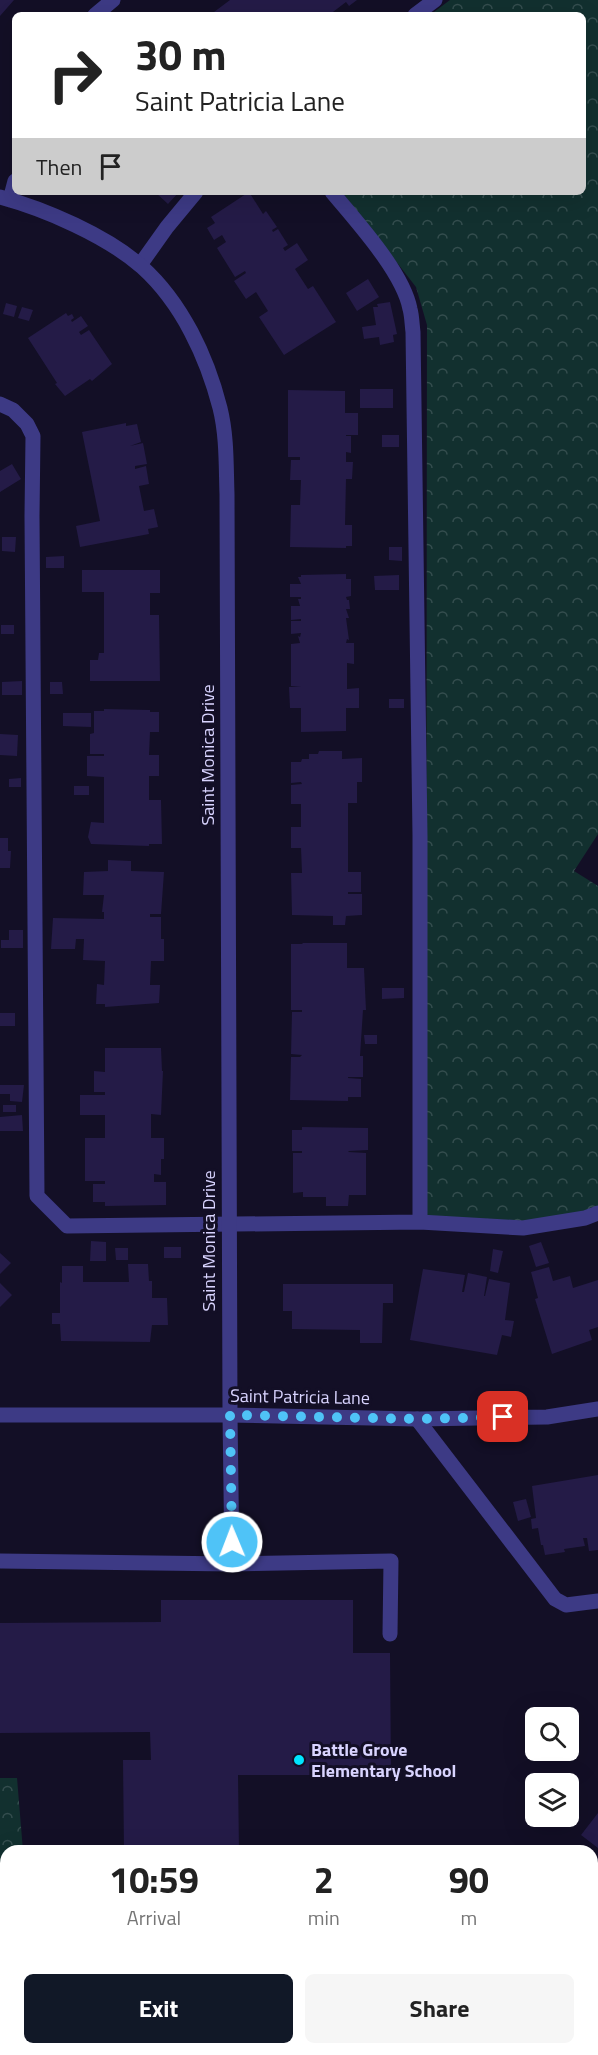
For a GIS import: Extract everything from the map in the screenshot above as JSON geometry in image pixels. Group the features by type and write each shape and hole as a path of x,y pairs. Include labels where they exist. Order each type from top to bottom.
{"street":[{"path":"99,12 113,0"},
{"path":"419,12 435,0"},
{"path":"3,199 12,186"},
{"path":"140,265 194,195"},
{"path":"334,195 381,253 401,286 410,307 413,332 420,836 420,1222"},
{"name":"Saint Monica Drive","path":"3,199 65,220 102,240 140,265 169,297 186,322 200,348 220,410 225,441 227,575 232,1564"},
{"path":"0,404 13,410 27,424 33,436 37,1196 67,1226 229,1226 420,1222 523,1228 585,1218 598,1213"},
{"name":"Saint Patricia Lane","path":"0,1414 417,1419 547,1417 598,1409"},
{"path":"417,1419 555,1599 567,1605 598,1601"},
{"path":"0,1562 232,1564 391,1561 390,1634"}],"green space":[{"path":"450,0 598,0 598,834 574,871 598,886 598,1211 524,1225 426,1220 427,325 416,287 344,195 586,195 586,12 434,12"},
{"path":"0,1778 17,1778 23,1845 0,1845"}],"building":[{"path":"0,0 14,0 0,16"},
{"path":"230,0 357,0 349,6 346,2 333,12 214,12"},
{"path":"158,195 176,195 168,204"},
{"path":"244,195 251,195 263,214 266,211 277,227 272,230 273,232 278,229 288,245 283,248 285,251 297,243 308,260 295,269 308,289 313,286 336,322 284,355 259,317 268,311 256,292 246,299 234,281 246,273 245,271 235,277 217,248 226,242 222,235 214,240 207,228 215,223 211,217"},
{"path":"368,279 379,297 357,311 346,293"},
{"path":"390,302 397,334 393,335 394,342 380,345 379,337 364,339 362,327 376,325 373,307"},
{"path":"6,303 17,306 14,317 3,314"},
{"path":"22,307 33,310 29,321 18,318"},
{"path":"66,313 68,316 72,314 74,318 72,322 81,316 88,326 79,332 81,335 89,330 112,364 92,381 90,379 65,396 55,384 57,383 28,338"},
{"path":"360,389 393,389 393,408 360,408"},
{"path":"288,390 345,391 345,413 358,413 358,435 346,435 351,436 351,453 346,452 346,462 353,462 352,479 346,479 345,525 352,525 352,546 346,546 346,548 290,547 291,505 300,505 301,480 290,480 291,460 300,460 300,457 288,457"},
{"path":"126,423 126,426 137,424 141,442 130,446 143,443 147,464 135,466 135,469 146,466 149,484 139,486 144,511 154,509 158,527 148,529 149,534 80,547 76,526 100,521 82,432"},
{"path":"382,435 399,435 399,447 382,447"},
{"path":"12,464 21,479 0,492 0,471"},
{"path":"2,537 16,537 15,552 2,551"},
{"path":"389,547 402,547 402,561 389,560"},
{"path":"64,556 64,568 46,568 46,557"},
{"path":"82,570 160,570 160,593 150,593 150,615 159,615 160,681 90,681 90,660 98,660 99,653 104,653 104,592 82,592"},
{"path":"346,574 346,579 351,579 351,596 346,597 349,600 350,609 346,609 349,618 346,618 349,640 347,639 346,643 354,643 354,664 347,663 347,689 359,688 359,708 346,708 346,731 301,732 301,708 290,708 289,687 301,687 291,686 291,644 300,643 298,636 300,637 301,633 291,634 291,621 301,621 301,619 291,620 291,606 300,606 298,599 301,597 290,597 290,584 301,584 298,577 301,575"},
{"path":"399,575 399,590 375,590 374,576"},
{"path":"1,625 14,625 14,634 1,634"},
{"path":"22,681 22,695 2,695 2,682"},
{"path":"50,682 62,682 63,694 50,694"},
{"path":"389,699 404,699 404,708 389,708"},
{"path":"104,709 159,712 159,732 150,732 149,755 159,755 159,776 149,776 149,800 161,800 162,844 149,844 149,846 91,844 88,837 91,822 104,823 104,777 87,776 87,756 104,756 104,754 90,754 90,734 94,733 94,711 104,711"},
{"path":"63,713 91,713 91,727 63,726"},
{"path":"0,734 18,735 17,756 0,755"},
{"path":"319,751 342,751 342,759 362,758 362,782 357,782 357,803 348,803 348,872 361,872 361,892 348,892 348,894 362,894 362,915 346,916 345,925 333,925 333,916 292,915 291,873 302,873 301,848 291,848 291,827 301,827 301,804 291,804 291,785 302,784 301,782 291,783 291,762 309,759 309,754 318,754"},
{"path":"21,778 21,787 9,787 9,779"},
{"path":"74,786 89,786 89,795 74,795"},
{"path":"0,838 8,838 8,851 11,851 10,868 0,868"},
{"path":"108,860 131,861 131,871 164,872 161,914 150,914 150,917 161,917 161,939 164,939 164,961 151,961 150,985 160,985 159,1003 105,1007 105,1004 96,1004 97,984 104,985 105,961 83,960 84,939 76,939 75,949 51,949 53,918 104,919 104,912 102,912 104,895 83,895 84,872 108,871"},
{"path":"9,930 23,930 23,948 1,948 1,940 9,940"},
{"path":"347,943 347,968 364,968 366,1010 363,1010 360,1056 363,1056 363,1077 348,1077 361,1079 361,1097 348,1097 348,1101 290,1100 291,1057 302,1055 291,1054 292,1012 302,1012 302,1010 291,1010 291,944"},
{"path":"382,988 404,988 404,998 382,999"},
{"path":"0,1013 15,1013 15,1026 0,1026"},
{"path":"364,1035 377,1035 377,1044 365,1044"},
{"path":"105,1048 161,1048 163,1071 161,1115 151,1114 151,1138 164,1138 161,1175 154,1174 154,1182 166,1182 166,1205 105,1206 105,1202 93,1202 93,1184 105,1184 105,1181 85,1181 85,1138 105,1138 105,1115 80,1115 80,1095 105,1095 105,1092 94,1092 94,1071 105,1072"},
{"path":"0,1085 24,1085 22,1102 10,1101 10,1094 0,1094"},
{"path":"3,1105 16,1105 16,1112 3,1112"},
{"path":"22,1115 23,1131 0,1131 0,1117"},
{"path":"302,1127 368,1128 368,1150 348,1152 366,1153 366,1195 349,1195 348,1206 326,1206 326,1197 303,1197 303,1192 293,1193 293,1153 302,1153 302,1151 292,1151 292,1130 302,1130"},
{"path":"91,1241 106,1242 106,1261 90,1261"},
{"path":"541,1242 549,1263 536,1267 529,1246"},
{"path":"164,1247 181,1247 181,1258 164,1258"},
{"path":"115,1248 128,1248 128,1260 116,1260"},
{"path":"493,1249 503,1251 498,1273 490,1271"},
{"path":"0,1253 11,1263 0,1274"},
{"path":"128,1264 148,1264 149,1281 152,1281 152,1298 167,1298 168,1325 152,1325 150,1342 61,1341 60,1324 52,1324 52,1313 60,1313 62,1266 83,1266 83,1282 129,1282"},
{"path":"549,1267 553,1281 570,1276 573,1288 598,1280 598,1327 589,1330 592,1340 552,1354 535,1299 538,1298 531,1272"},
{"path":"423,1269 465,1275 462,1292 464,1292 468,1273 487,1277 484,1296 489,1279 510,1283 505,1320 514,1321 511,1337 502,1335 497,1355 410,1340"},
{"path":"0,1283 12,1295 0,1307"},
{"path":"283,1284 393,1284 393,1303 383,1303 382,1343 360,1343 360,1330 292,1329 292,1311 283,1311"},
{"path":"598,1475 598,1550 589,1551 587,1538 583,1538 585,1546 545,1555 538,1528 532,1529 531,1519 536,1518 532,1486"},
{"path":"526,1499 531,1517 518,1521 513,1502"},
{"path":"161,1600 353,1600 353,1653 390,1653 391,1775 238,1775 239,1845 124,1845 123,1760 151,1760 150,1732 0,1733 0,1623 161,1622"},
{"path":"598,1813 598,1845 594,1845 581,1835"}],"place":[{"name":"Battle Grove Elementary School","path":"299,1760"}],"route":[{"path":"232,1542 230,1415 417,1419 503,1417"}]}
